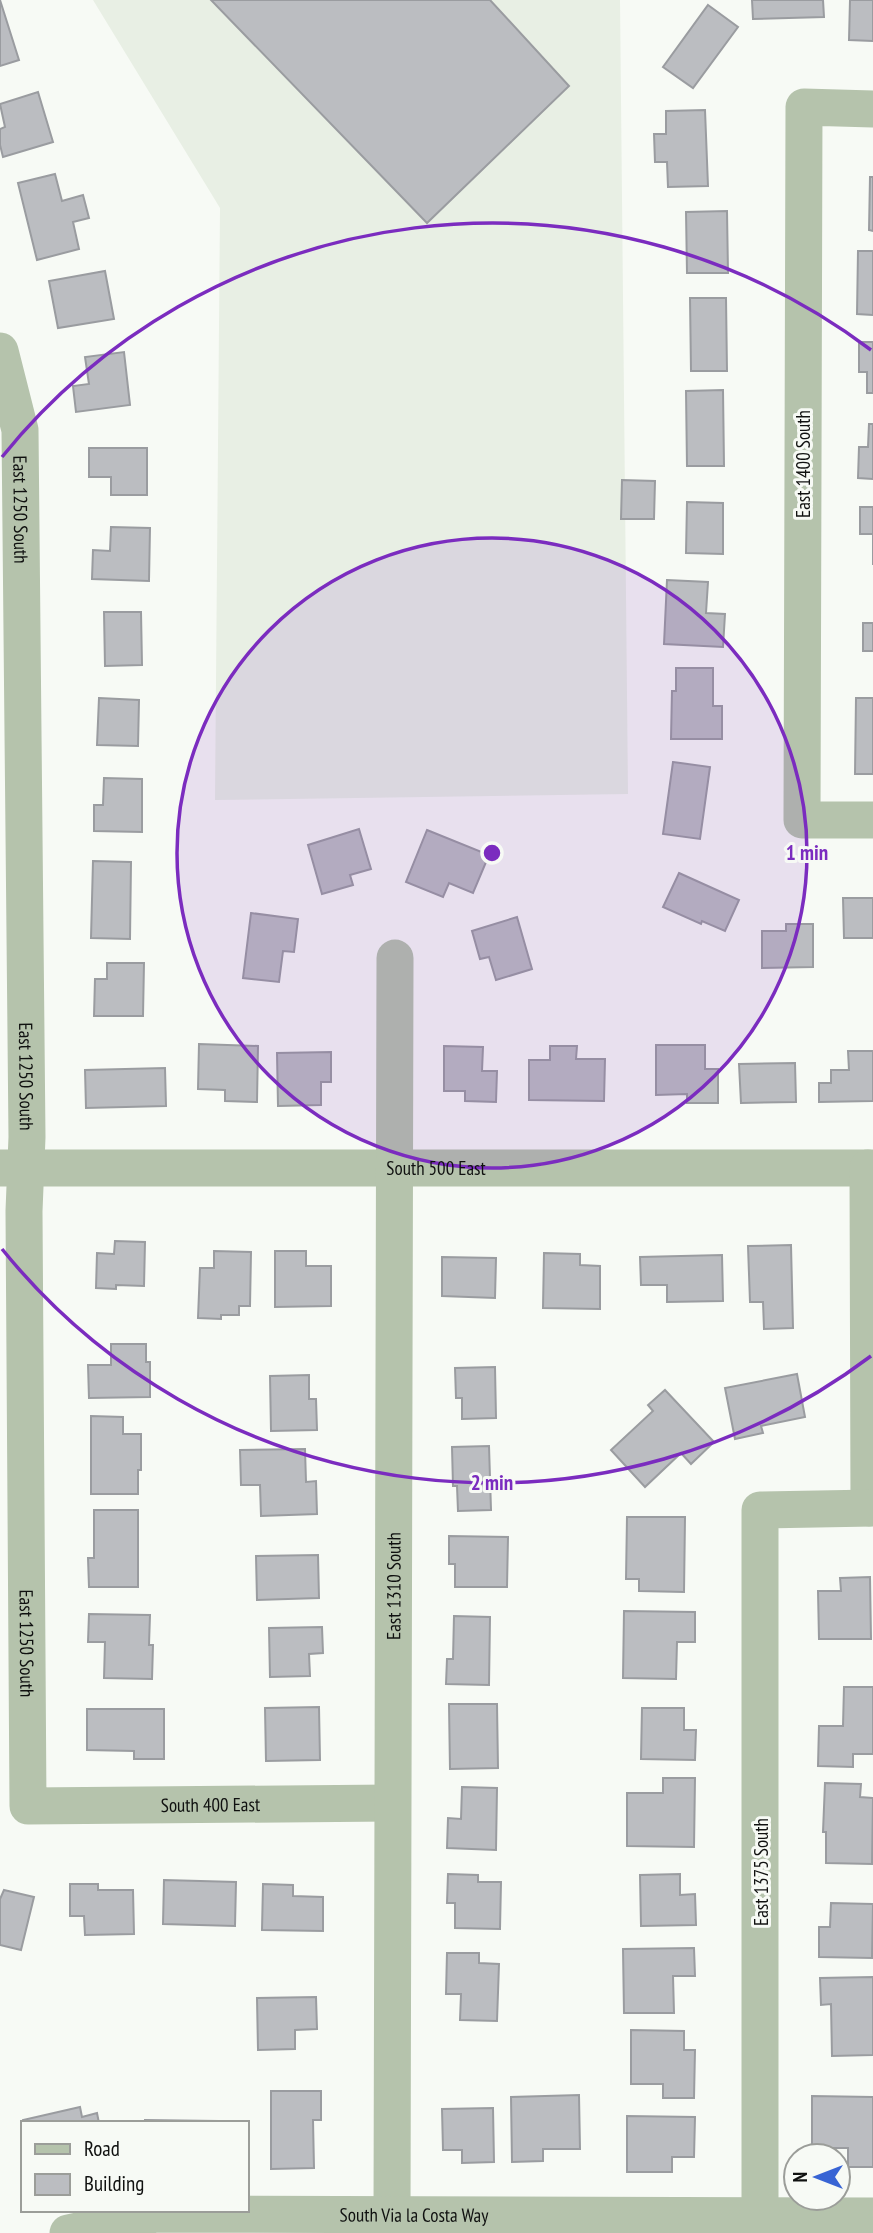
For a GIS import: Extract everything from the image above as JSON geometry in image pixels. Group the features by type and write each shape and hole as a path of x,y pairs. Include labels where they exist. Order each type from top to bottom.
{"street":[{"name":"East 1400 South","path":"873,109 804,107 802,820 873,820"},
{"name":"East 1250 South","path":"0,351 20,430 24,670 13,1169 14,1501 28,1806"},
{"name":"East 1310 South","path":"392,2214 395,958"},
{"name":"South 500 East","path":"13,1169 870,1168"},
{"path":"870,1168 871,1508"},
{"name":"East 1375 South","path":"761,2225 760,1510 871,1508"},
{"name":"South 400 East","path":"28,1806 393,1803"},
{"name":"South Via la Costa Way","path":"68,2233 156,2214 392,2214 761,2225 873,2216"}],"shaded area":[{"path":"93,0 620,0 628,794 215,800 220,208"}],"building":[{"path":"0,0 19,60 0,66"},
{"path":"211,0 490,0 569,86 427,223"},
{"path":"752,0 823,0 824,17 753,19"},
{"path":"850,0 873,0 873,41 849,40"},
{"path":"708,5 738,27 693,88 663,67"},
{"path":"38,92 53,142 3,157 0,129 5,127 0,104"},
{"path":"705,110 708,186 668,187 667,162 655,162 654,134 666,134 666,111"},
{"path":"55,174 62,201 83,195 89,218 73,222 79,249 37,260 18,183"},
{"path":"870,177 873,177 873,231 869,230"},
{"path":"727,211 728,273 687,273 686,212"},
{"path":"858,251 873,251 873,315 857,314"},
{"path":"105,271 114,319 58,328 49,281"},
{"path":"690,298 726,298 727,371 691,371"},
{"path":"859,342 873,342 873,393 867,393 867,372 859,372"},
{"path":"124,352 130,405 76,412 73,386 89,384 85,357"},
{"path":"723,390 724,466 687,466 686,391"},
{"path":"869,424 873,424 873,479 858,478 859,447 868,447"},
{"path":"89,448 147,448 147,495 111,495 111,477 89,477"},
{"path":"622,480 655,481 654,519 621,519"},
{"path":"687,502 723,503 723,554 686,553"},
{"path":"860,507 873,507 873,534 860,534"},
{"path":"111,527 150,528 149,581 92,579 93,550 110,551"},
{"path":"667,580 708,582 706,613 725,614 723,647 664,644"},
{"path":"104,612 141,612 142,665 105,666"},
{"path":"863,623 873,623 873,651 863,651"},
{"path":"676,668 713,668 713,706 722,706 722,739 671,739 672,691 676,691"},
{"path":"99,698 139,700 138,746 97,745"},
{"path":"856,698 873,698 873,774 855,774"},
{"path":"673,762 710,767 700,839 663,834"},
{"path":"104,778 142,779 142,832 94,831 94,805 103,805"},
{"path":"359,829 371,869 350,875 353,885 322,894 308,845"},
{"path":"427,830 489,855 473,893 449,883 443,897 406,882"},
{"path":"93,861 131,862 130,939 91,938"},
{"path":"679,873 739,900 725,931 702,921 701,924 663,907"},
{"path":"843,898 873,898 873,938 844,938"},
{"path":"251,913 298,919 294,952 283,951 279,982 243,978"},
{"path":"517,917 532,969 496,980 489,957 480,959 472,931"},
{"path":"786,924 813,924 813,967 762,968 762,931 786,931"},
{"path":"107,963 144,963 143,1016 94,1016 95,979 107,979"},
{"path":"199,1044 258,1046 257,1102 225,1101 225,1090 198,1089"},
{"path":"656,1045 705,1045 705,1069 718,1069 718,1103 687,1103 687,1094 656,1095"},
{"path":"444,1046 483,1047 482,1071 497,1071 496,1102 465,1101 465,1091 444,1091"},
{"path":"550,1046 577,1046 576,1059 605,1059 604,1101 529,1100 529,1060 550,1060"},
{"path":"848,1051 873,1051 873,1101 819,1102 819,1083 831,1083 831,1070 849,1070"},
{"path":"331,1052 331,1082 321,1082 321,1105 278,1106 277,1053"},
{"path":"795,1063 796,1102 741,1103 739,1064"},
{"path":"165,1068 166,1106 86,1108 85,1070"},
{"path":"115,1241 145,1242 144,1286 116,1285 116,1289 96,1288 97,1253 114,1254"},
{"path":"791,1245 793,1328 764,1329 763,1302 750,1302 748,1246"},
{"path":"214,1251 251,1252 250,1306 239,1306 239,1315 221,1315 221,1319 198,1318 200,1268 214,1268"},
{"path":"275,1251 306,1251 306,1266 331,1266 331,1306 275,1307"},
{"path":"544,1253 580,1254 580,1265 600,1266 600,1309 543,1308"},
{"path":"722,1255 723,1301 667,1302 667,1285 641,1285 640,1257"},
{"path":"442,1257 496,1258 495,1298 442,1296"},
{"path":"111,1344 146,1344 146,1362 150,1362 150,1397 89,1398 88,1365 111,1365"},
{"path":"495,1367 496,1418 462,1419 462,1398 456,1398 455,1368"},
{"path":"797,1374 805,1417 761,1426 763,1433 735,1439 725,1388"},
{"path":"309,1375 309,1399 316,1399 317,1430 271,1431 270,1376"},
{"path":"665,1390 714,1442 691,1464 681,1453 645,1487 611,1450 653,1411 648,1405"},
{"path":"91,1416 123,1417 123,1434 141,1434 138,1494 91,1494"},
{"path":"489,1446 491,1510 458,1511 457,1486 453,1486 452,1447"},
{"path":"305,1449 306,1482 316,1481 317,1514 261,1516 260,1485 241,1485 240,1450"},
{"path":"94,1510 138,1510 138,1587 89,1587 88,1558 94,1558"},
{"path":"627,1517 685,1517 684,1592 639,1591 639,1579 626,1579"},
{"path":"449,1536 508,1537 507,1587 455,1587 455,1564 449,1564"},
{"path":"318,1555 319,1598 257,1600 256,1556"},
{"path":"870,1577 871,1639 819,1639 818,1591 841,1591 840,1578"},
{"path":"624,1611 695,1612 695,1642 677,1642 676,1679 623,1678"},
{"path":"89,1614 150,1615 152,1679 104,1678 105,1642 88,1642"},
{"path":"454,1616 490,1617 489,1685 446,1684 447,1659 453,1659"},
{"path":"322,1627 323,1653 309,1654 310,1676 270,1677 269,1628"},
{"path":"844,1687 873,1687 873,1754 853,1754 853,1767 818,1766 819,1726 843,1726"},
{"path":"449,1704 497,1704 498,1768 450,1769"},
{"path":"319,1707 320,1760 266,1761 265,1708"},
{"path":"642,1708 684,1708 684,1730 696,1730 695,1760 641,1759"},
{"path":"87,1709 164,1709 164,1759 134,1759 134,1751 87,1750"},
{"path":"663,1778 695,1778 694,1847 627,1846 627,1793 663,1793"},
{"path":"825,1783 861,1784 860,1797 873,1798 872,1864 826,1863 826,1832 823,1832"},
{"path":"462,1787 497,1788 496,1850 447,1848 448,1818 461,1819"},
{"path":"448,1874 478,1875 478,1882 501,1882 500,1929 455,1928 455,1903 447,1903"},
{"path":"680,1874 680,1895 695,1894 696,1925 641,1926 640,1875"},
{"path":"164,1880 236,1882 235,1926 163,1924"},
{"path":"70,1884 98,1884 98,1890 133,1890 134,1934 85,1935 84,1916 70,1916"},
{"path":"263,1884 293,1885 293,1896 323,1897 323,1931 262,1930"},
{"path":"4,1890 34,1897 21,1950 0,1945 0,1899"},
{"path":"831,1903 873,1904 872,1958 819,1957 819,1927 830,1927"},
{"path":"694,1948 695,1976 673,1976 674,2013 624,2013 623,1949"},
{"path":"447,1953 479,1953 479,1963 499,1964 497,2021 460,2020 461,1994 446,1994"},
{"path":"873,1977 873,2055 832,2056 831,2004 821,2005 820,1978"},
{"path":"316,1997 317,2029 295,2030 295,2049 258,2050 257,1998"},
{"path":"631,2030 684,2031 684,2050 695,2050 694,2098 663,2098 663,2084 631,2084"},
{"path":"271,2091 321,2091 321,2120 313,2120 314,2168 271,2169"},
{"path":"579,2095 580,2149 543,2149 543,2161 512,2162 511,2097"},
{"path":"812,2096 873,2097 873,2167 852,2167 852,2142 812,2142"},
{"path":"80,2107 82,2117 97,2113 99,2121 23,2121"},
{"path":"493,2108 494,2162 462,2163 462,2150 443,2150 442,2109"},
{"path":"627,2116 695,2117 694,2157 672,2157 672,2172 627,2172"},
{"path":"145,2120 218,2121 145,2121"}]}
